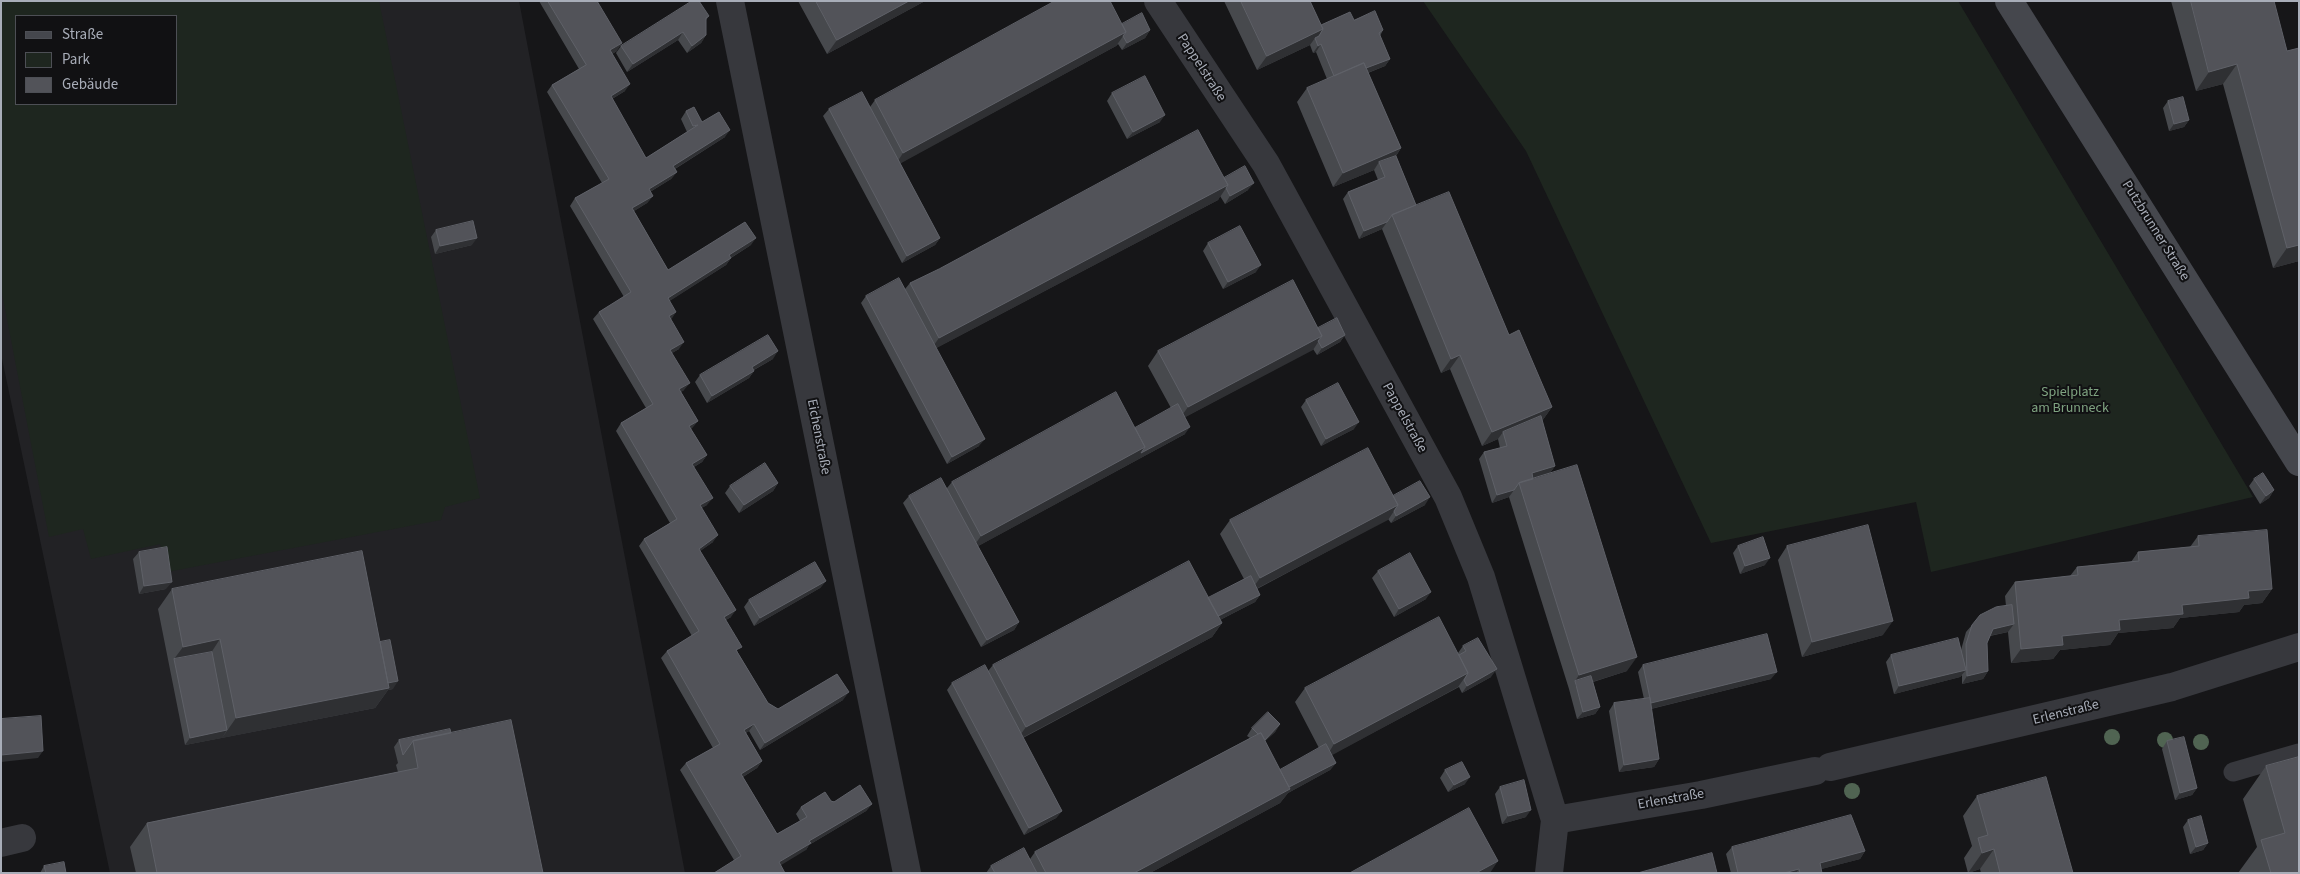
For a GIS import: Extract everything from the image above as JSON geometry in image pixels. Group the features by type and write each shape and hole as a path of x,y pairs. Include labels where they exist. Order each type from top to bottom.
{"main road":[{"name":"Putzbrunner Straße","path":"2010,1 2299,462"}],"street":[{"name":"Eichenstraße","path":"730,1 906,873"},
{"name":"Pappelstraße","path":"1158,1 1266,164 1448,497 1480,577 1555,820 1549,873"},
{"name":"Erlenstraße","path":"1555,820 1701,794 1823,769 2172,687 2299,647"}],"lane":[{"path":"2233,772 2299,753"}],"shaded area":[{"path":"1,1 519,1 685,873 110,873 1,354"}],"green space":[{"path":"1,1 379,1 480,498 445,507 441,520 167,572 160,544 91,559 83,529 49,537 1,288"},
{"name":"Spielplatz am Brunneck","path":"1423,1 1958,1 2253,497 1931,572 1916,502 1711,543 1526,151"}],"building":[{"path":"548,1 597,1 622,43 610,50 630,84 611,96 646,158 698,125 693,126 686,111 694,107 702,122 719,112 730,130 673,166 677,172 649,189 653,196 632,208 668,270 745,222 756,238 729,255 731,258 668,298 676,312 669,316 684,342 670,350 690,383 679,389 698,421 689,426 707,455 692,464 713,498 700,505 718,535 699,549 736,610 724,617 742,647 736,650 768,703 778,709 837,674 849,692 765,743 754,724 744,730 762,761 741,774 777,834 807,817 801,807 825,792 831,801 834,802 860,785 872,804 809,841 811,843 779,862 785,873 714,873 741,856 686,763 720,744 667,651 699,631 644,539 677,519 621,423 653,404 599,312 631,292 575,198 609,179 552,85 586,65"},
{"path":"692,1 699,1 709,16 706,18 706,35 692,46 683,32 633,64 621,46"},
{"path":"816,1 909,1 837,40"},
{"path":"1055,1 1110,1 1126,32 903,153 875,100"},
{"path":"1241,1 1310,1 1323,29 1267,56"},
{"path":"2191,1 2274,1 2287,51 2299,48 2299,245 2287,248 2237,64 2209,72"},
{"path":"1375,11 1383,30 1379,33 1390,59 1366,68 1364,63 1334,76 1321,44 1318,46 1315,38 1319,36 1323,29 1321,25 1350,12 1354,20"},
{"path":"1142,13 1150,30 1127,43 1123,36 1126,32 1122,24"},
{"path":"1364,63 1401,148 1343,173 1307,88"},
{"path":"1145,76 1165,115 1133,132 1112,93"},
{"path":"862,92 940,238 907,256 829,109"},
{"path":"2183,97 2189,120 2174,124 2168,101"},
{"path":"1198,130 1228,185 939,338 910,283"},
{"path":"1396,156 1416,205 1392,215 1387,222 1364,231 1348,192 1385,177 1379,162"},
{"path":"1245,166 1254,183 1230,196 1226,188 1228,185 1224,178"},
{"path":"1449,192 1509,335 1519,330 1552,407 1492,432 1460,355 1451,359 1392,215"},
{"path":"473,221 477,238 440,246 436,230"},
{"path":"1240,226 1261,265 1228,282 1208,243"},
{"path":"899,278 985,439 952,457 866,296"},
{"path":"1293,280 1322,336 1188,407 1158,351"},
{"path":"1337,318 1345,335 1322,348 1318,341 1322,336 1318,328"},
{"path":"768,335 778,351 752,367 754,371 712,396 700,375"},
{"path":"1338,383 1359,422 1326,439 1306,400"},
{"path":"1116,392 1145,447 981,536 952,482"},
{"path":"1178,404 1190,427 1141,453 1145,447 1135,428"},
{"path":"1541,416 1555,466 1532,473 1533,479 1519,483 1514,490 1497,495 1484,452 1507,446 1503,432"},
{"path":"1368,448 1398,505 1260,578 1230,520"},
{"path":"765,463 778,483 744,505 730,486"},
{"path":"1577,465 1637,657 1579,675 1519,483"},
{"path":"2263,473 2274,490 2266,496 2254,479"},
{"path":"941,478 1019,622 987,640 909,496"},
{"path":"1420,481 1430,497 1396,516 1394,511 1398,505 1393,496"},
{"path":"1868,525 1893,621 1812,642 1787,546"},
{"path":"2267,530 2272,589 2248,591 2249,598 2182,605 2183,614 2119,620 2120,630 2062,636 2063,645 2021,649 2015,582 2078,575 2077,567 2139,561 2138,552 2199,546 2198,536"},
{"path":"1763,537 1770,558 1745,566 1738,546"},
{"path":"167,547 172,582 144,586 139,552"},
{"path":"362,551 389,688 236,718 220,639 183,647 172,589"},
{"path":"1410,553 1431,592 1399,609 1378,571"},
{"path":"1189,561 1222,623 1026,727 993,665"},
{"path":"815,562 826,581 760,618 749,600"},
{"path":"1251,576 1260,595 1218,616 1208,598"},
{"path":"2012,605 2014,624 1993,629 1987,643 1988,671 1967,676 1966,644 1972,625 1980,615 1996,607"},
{"path":"1439,617 1468,673 1334,744 1305,688"},
{"path":"1767,634 1777,672 1651,703 1643,665"},
{"path":"1478,638 1497,669 1467,686 1464,680 1468,673 1459,655 1466,651 1463,646"},
{"path":"1958,638 1966,670 1899,686 1891,655"},
{"path":"390,640 398,681 388,683 380,642"},
{"path":"212,652 227,730 190,738 174,659"},
{"path":"985,665 1062,811 1029,828 952,683"},
{"path":"1591,676 1600,707 1583,712 1575,681"},
{"path":"1650,698 1659,759 1624,765 1614,703"},
{"path":"1268,712 1280,724 1265,740 1261,733 1258,734 1252,728"},
{"path":"41,716 43,751 1,755 1,719"},
{"path":"511,720 543,873 157,873 147,823 418,768 413,741"},
{"path":"450,729 451,733 413,741 403,755 399,740"},
{"path":"1261,733 1290,789 1134,873 1046,873 1035,852"},
{"path":"2184,737 2197,788 2180,793 2167,741"},
{"path":"1326,744 1336,763 1289,787 1280,770"},
{"path":"2299,757 2299,873 2271,873 2261,840 2285,833 2266,766"},
{"path":"1462,762 1470,777 1454,785 1445,770"},
{"path":"2046,777 2073,873 2000,873 1994,849 1982,853 1978,838 1988,835 1977,796"},
{"path":"1524,780 1531,810 1508,816 1500,787"},
{"path":"1469,808 1498,861 1476,873 1350,873"},
{"path":"1851,815 1865,851 1820,863 1822,873 1800,873 1799,869 1784,873 1738,873 1732,847"},
{"path":"2201,816 2208,843 2196,847 2188,820"},
{"path":"1024,848 1037,873 995,873 991,866"},
{"path":"1712,853 1717,873 1638,873"},
{"path":"64,862 66,873 46,873 44,866"}]}
